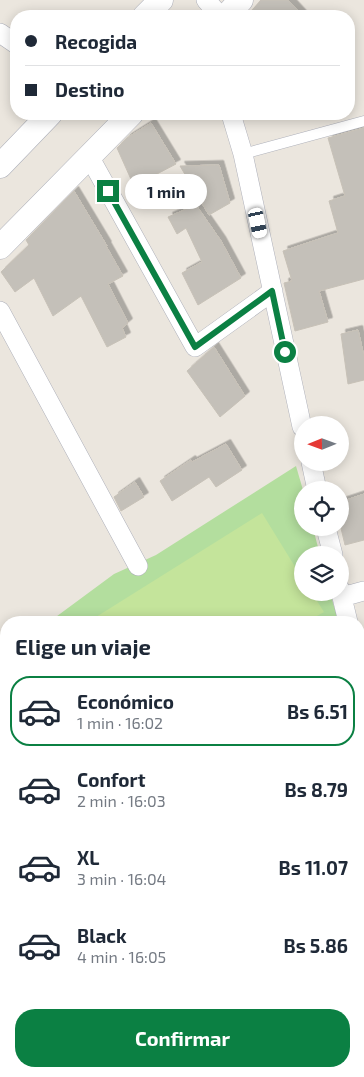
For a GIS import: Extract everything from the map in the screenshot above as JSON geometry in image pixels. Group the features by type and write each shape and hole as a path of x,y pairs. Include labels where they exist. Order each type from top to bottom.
{"street":[{"path":"151,10 161,0"},
{"path":"206,0 215,10"},
{"path":"232,10 241,0"},
{"path":"0,166 44,120"},
{"path":"0,247 124,120"},
{"path":"233,120 242,154 300,416"},
{"path":"89,156 195,347 272,291"},
{"path":"0,312 138,566"},
{"path":"349,592 364,591"},
{"path":"343,601 347,616"}],"lane":[{"path":"242,154 364,121"}],"green space":[{"path":"294,467 294,471 297,471 300,481 294,481 294,536 315,536 318,546 294,546 294,601 332,601 337,616 57,616 114,574 156,555"},
{"path":"262,513 294,565 294,601 317,601 324,612 317,616 98,616"}],"building":[{"path":"261,0 288,0 297,10 252,10"},
{"path":"151,123 176,164 134,186 117,148 127,138"},
{"path":"364,128 364,279 319,291 328,322 295,331 284,283 292,281 283,251 338,233 329,201 345,196 328,138"},
{"path":"219,165 230,203 209,215 180,166"},
{"path":"74,191 123,276 108,284 128,323 122,328 126,337 107,347 81,296 53,316 34,278 15,292 1,272 29,245 26,240"},
{"path":"196,205 221,241 241,278 198,305 182,273 202,262 186,228 177,234 168,217"},
{"path":"358,330 364,357 364,380 348,384 341,334"},
{"path":"214,347 245,396 220,417 187,371"},
{"path":"226,444 242,470 216,487 209,477 172,501 160,481 191,460 192,462"},
{"path":"135,482 144,497 121,511 114,497"},
{"path":"364,494 364,540 345,545 343,536 349,536 349,499"}],"route":[{"path":"108,191 195,347 272,291 285,352"}]}
